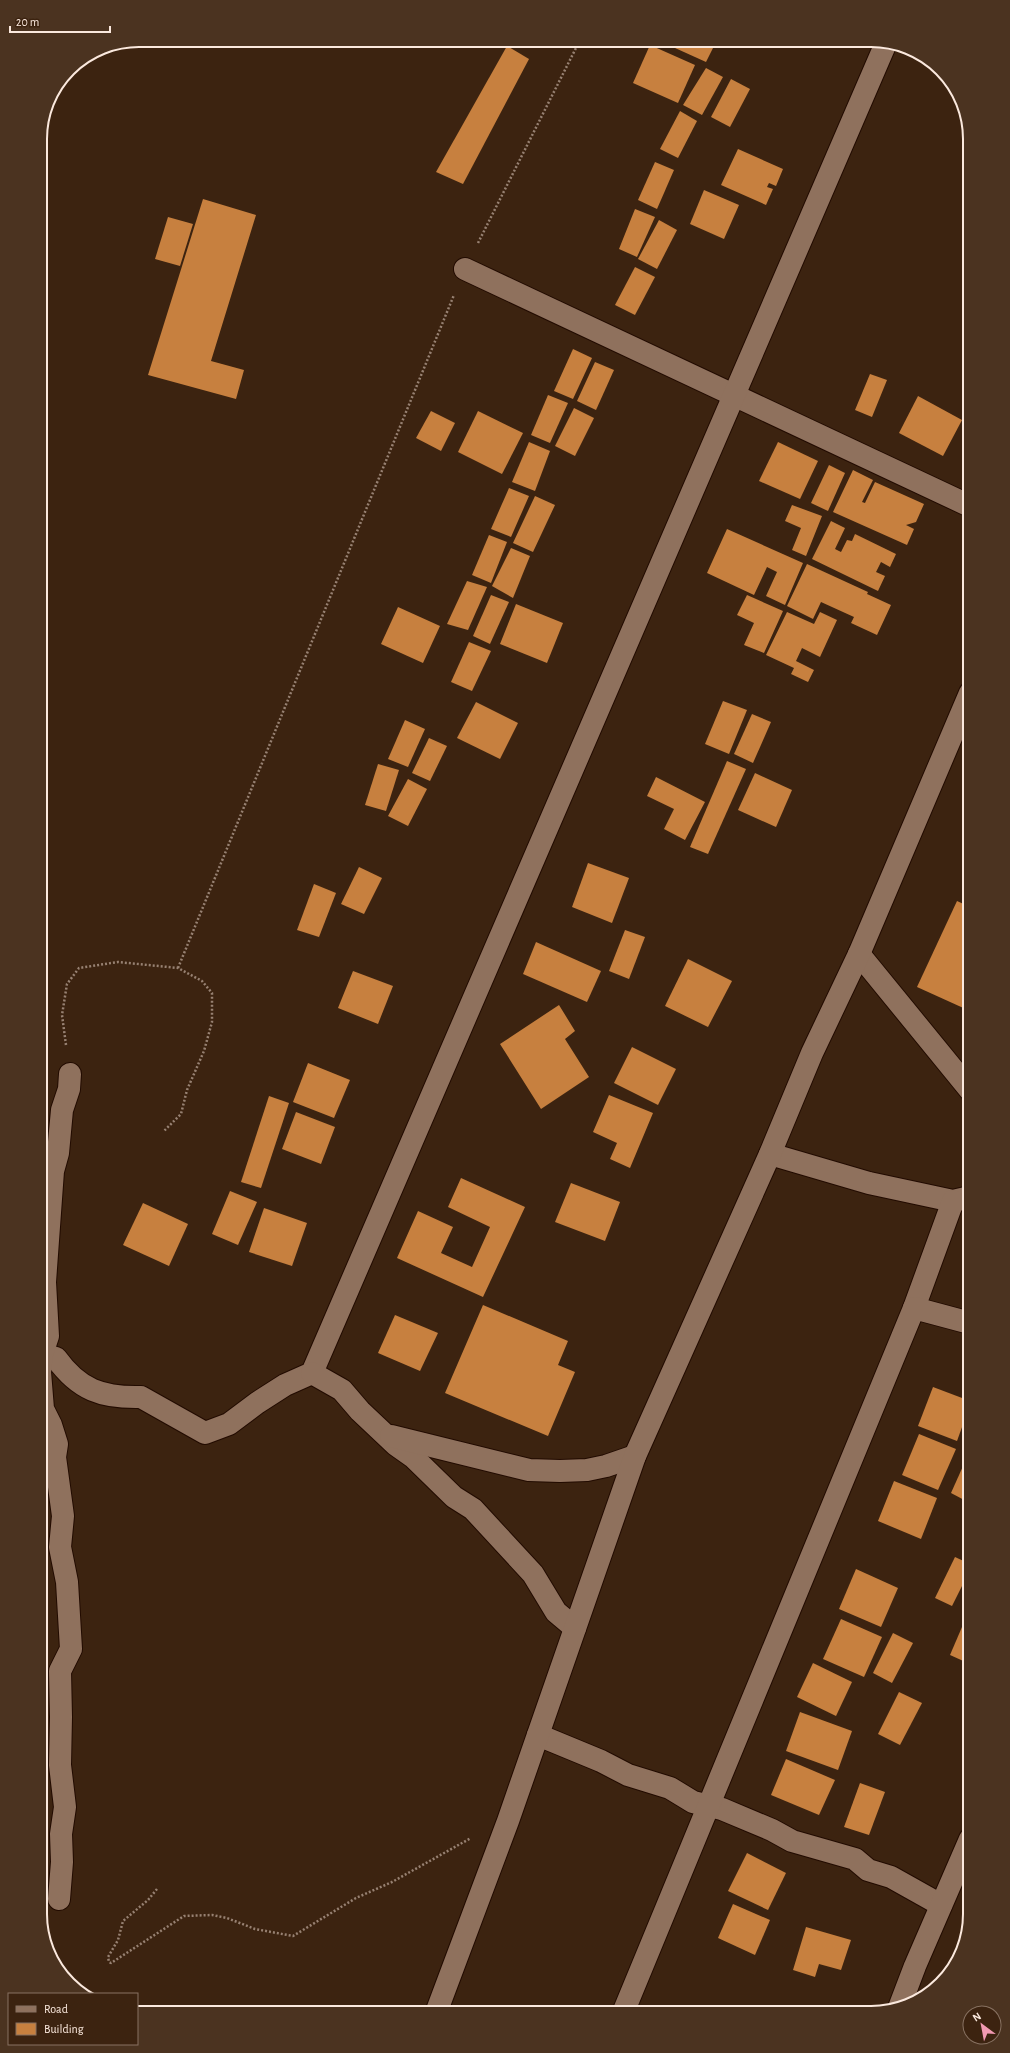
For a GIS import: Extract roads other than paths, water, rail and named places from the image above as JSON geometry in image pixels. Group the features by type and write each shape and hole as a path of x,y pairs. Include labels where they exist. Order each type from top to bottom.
{"street":[{"path":"47,1355 56,1358 72,1376 90,1390 130,1397 141,1397 205,1433 228,1424 285,1385 312,1373 735,396 884,48"},
{"path":"465,269 963,503"},
{"path":"439,2006 508,1821 635,1456 770,1154 812,1053 859,954 963,709"},
{"path":"859,954 963,1081"},
{"path":"47,1254 53,1171 58,1153 62,1110 69,1089 70,1074"},
{"path":"626,2006 914,1308 961,1199 869,1183 770,1154"},
{"path":"914,1308 963,1321"},
{"path":"47,1318 47,1339"},
{"path":"312,1373 342,1390 396,1445 413,1456 426,1472 454,1497 473,1509 533,1574 556,1612 575,1628"},
{"path":"47,1417 57,1444 55,1457 63,1516 60,1547 67,1582 71,1649 60,1671 60,1765 65,1807 61,1834 62,1862 59,1899"},
{"path":"386,1435 529,1470 587,1470 606,1466 635,1456"},
{"path":"538,1735 601,1761 628,1775 670,1788 693,1802 722,1809 772,1830 792,1842 855,1859 868,1870 890,1877 941,1905"},
{"path":"902,2001 963,1855"}]}
